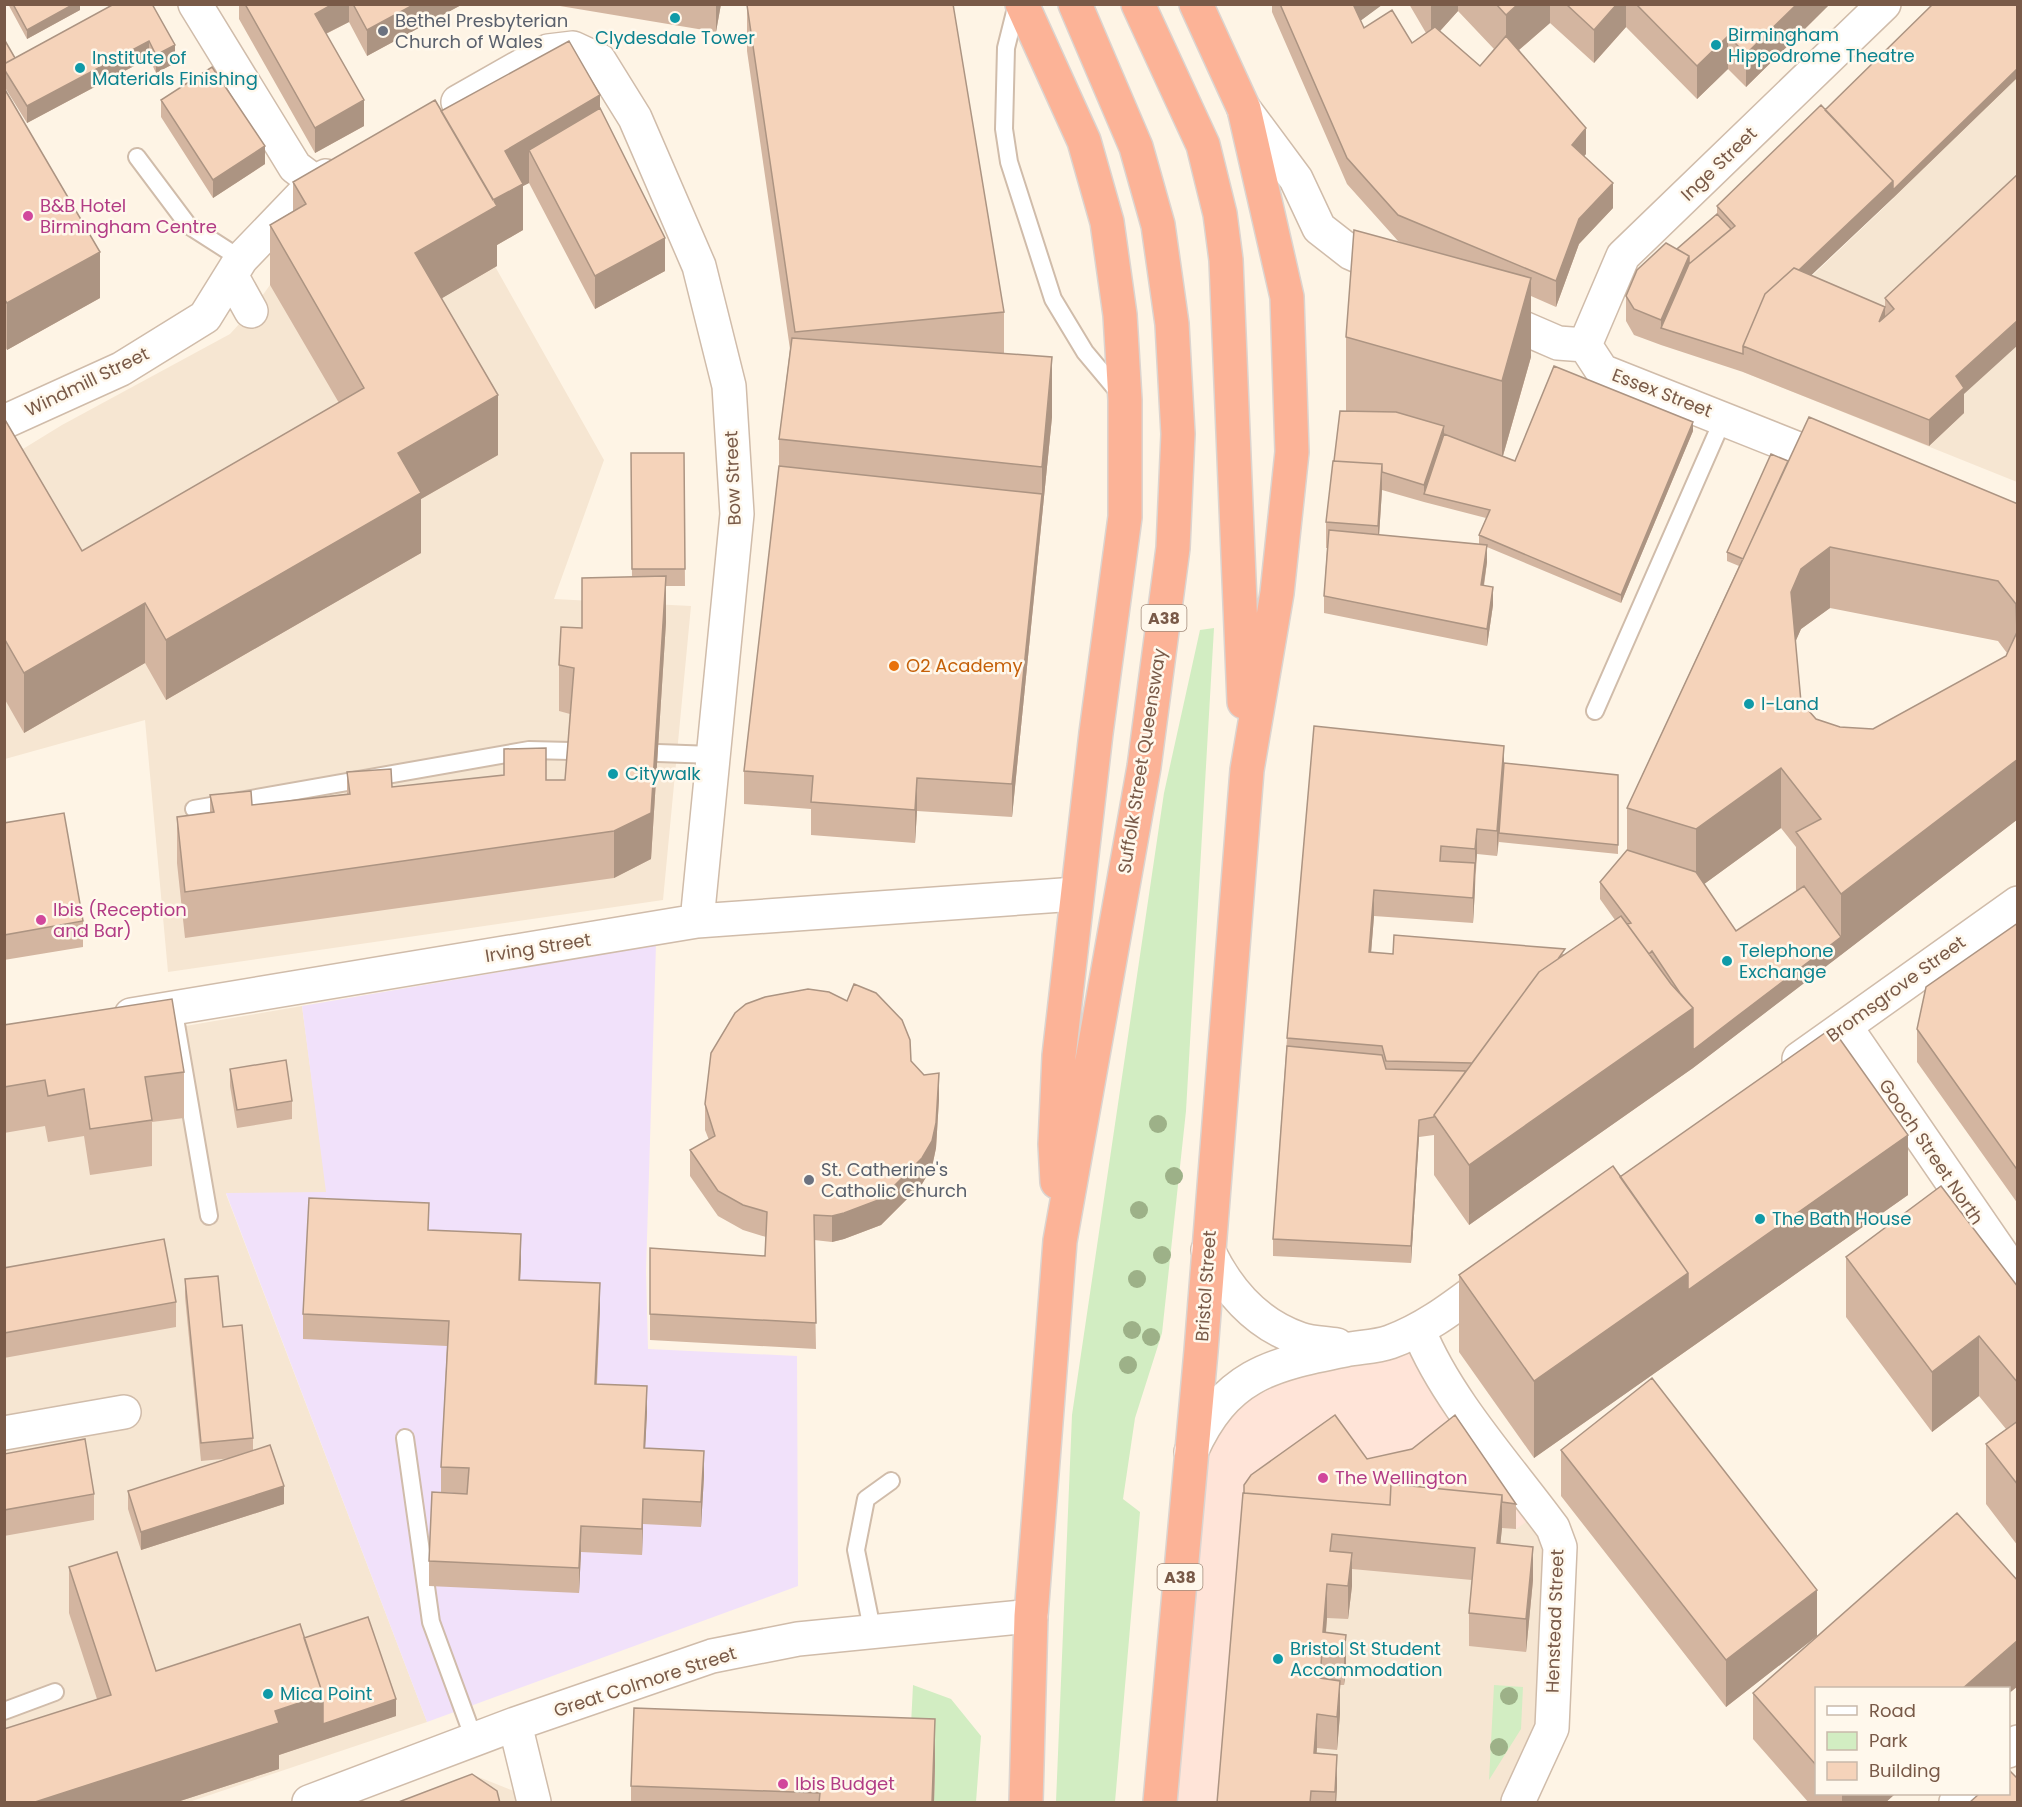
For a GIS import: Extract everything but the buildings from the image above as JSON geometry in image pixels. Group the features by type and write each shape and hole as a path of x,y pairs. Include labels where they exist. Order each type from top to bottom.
{"highway":[{"path":"1022,4 1084,141 1107,222 1120,315 1125,400 1125,517 1076,894 1059,1056 1055,1144 1060,1241"},
{"name":"Suffolk Street Queensway","path":"1060,1241 1143,767 1173,548 1178,434 1172,324 1158,225 1136,147 1075,4"},
{"name":"A38","path":"1138,4 1203,145 1220,214 1228,312 1247,770"},
{"path":"1196,5 1245,109 1287,297 1292,376 1292,452 1277,593 1247,770"},
{"name":"Bristol Street","path":"1160,1803 1247,770"},
{"name":"A38","path":"1026,1803 1031,1616 1060,1241"}],"street":[{"path":"195,4 295,167 315,182"},
{"name":"Inge Street","path":"1586,345 1623,256 1884,4"},
{"name":"Bow Street","path":"427,119 548,51 573,48 599,60 635,118 699,266 729,386 736,514 697,921"},
{"path":"1245,109 1296,179 1319,228 1351,253 1426,287"},
{"name":"Windmill Street","path":"6,440 205,317 236,267 315,182 356,159"},
{"path":"236,267 251,311"},
{"path":"1459,301 1558,343 1586,345"},
{"name":"Essex Street","path":"1586,345 1602,371 1724,417 1862,475"},
{"name":"Irving Street","path":"98,1021 697,921 1076,894"},
{"name":"Bromsgrove Street","path":"1777,1074 2018,903"},
{"name":"Gooch Street North","path":"1845,1026 2017,1275"},
{"path":"1208,1250 1221,1278 1237,1298 1266,1321 1300,1339 1355,1348"},
{"path":"1191,1452 1205,1421 1228,1394 1261,1373 1302,1358 1387,1343 1419,1331 1516,1261"},
{"name":"Henstead Street","path":"1419,1331 1428,1352 1458,1400 1553,1528 1560,1547 1552,1728 1518,1803"},
{"path":"4,1433 124,1412"},
{"name":"Great Colmore Street","path":"309,1803 515,1724 712,1656 798,1639 873,1634 1031,1616"},
{"path":"515,1724 534,1803"}],"lane":[{"path":"1017,4 1006,48 1004,83 1004,129 1009,162 1053,299 1085,352 1125,400"},
{"path":"137,157 188,225 236,267"},
{"path":"1595,711 1724,417"},
{"path":"194,809 528,750 571,751"},
{"path":"658,753 713,755"},
{"path":"173,1008 209,1216"},
{"path":"405,1438 430,1622 474,1739"},
{"path":"873,1634 856,1550 866,1500 891,1481"},
{"path":"4,1711 56,1692"}],"shaded area":[{"path":"2017,5 2017,482 1743,372 1794,293 1893,199"},
{"path":"465,213 604,460 554,599 691,606 663,900 168,972 145,720 5,759 5,460 62,425 230,334 270,285 293,242"},
{"path":"656,945 646,1271 648,1349 797,1356 798,1586 427,1722 226,1193 326,1192 302,1006"},
{"path":"302,1006 327,1193 226,1194 427,1722 189,1802 5,1802 5,1057"},
{"path":"1419,1331 1541,1512 1516,1529 1392,1517 1281,1529 1257,1802 1160,1802 1191,1452 1228,1393"},
{"name":"Bristol St Student Accommodation","path":"1541,1512 1554,1670 1518,1802 1257,1802 1281,1529"},
{"path":"476,1776 519,1793 521,1802 405,1802"}],"green space":[{"path":"1214,628 1186,1111 1162,1333 1135,1418 1123,1499 1140,1512 1115,1802 1056,1802 1072,1415 1164,793 1200,630"},
{"path":"913,1685 951,1699 981,1736 976,1802 934,1802 935,1765 909,1765"},
{"path":"1494,1685 1523,1687 1521,1729 1489,1780"}],"place":[{"name":"Clydesdale Tower","path":"675,18"},
{"name":"Bethel Presbyterian Church of Wales","path":"383,31"},
{"name":"Birmingham Hippodrome Theatre","path":"1716,45"},
{"name":"Institute of Materials Finishing","path":"80,68"},
{"name":"B&B Hotel Birmingham Centre","path":"28,216"},
{"name":"O2 Academy","path":"894,666"},
{"name":"I-Land","path":"1749,704"},
{"name":"Citywalk","path":"613,774"},
{"name":"Ibis (Reception and Bar)","path":"41,920"},
{"name":"Telephone Exchange","path":"1727,961"},
{"name":"St. Catherine's Catholic Church","path":"809,1180"},
{"name":"The Bath House","path":"1760,1219"},
{"name":"The Wellington","path":"1323,1478"},
{"name":"Bristol St Student Accommodation","path":"1278,1659"},
{"name":"Mica Point","path":"268,1694"},
{"name":"Ibis Budget","path":"783,1784"}]}
